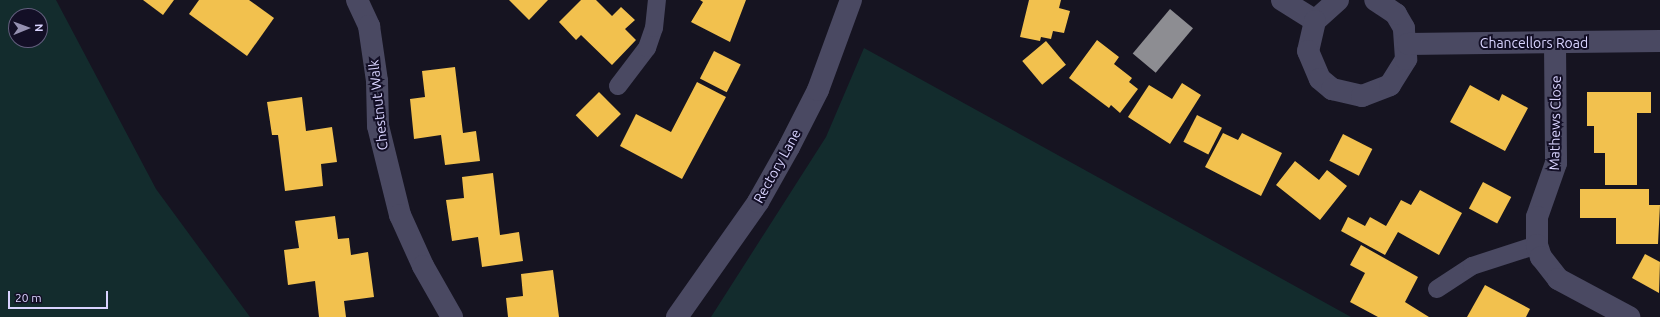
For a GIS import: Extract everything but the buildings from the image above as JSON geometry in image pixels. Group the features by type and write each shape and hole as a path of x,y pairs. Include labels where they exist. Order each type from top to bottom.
{"street":[{"name":"Chestnut Walk","path":"357,0 369,26 377,80 378,126 400,215 422,266 452,317"},
{"name":"Rectory Lane","path":"676,317 758,202 789,147 818,90 851,0"},
{"path":"1282,0 1315,21"},
{"path":"1338,0 1315,21 1309,36 1312,66 1332,89 1346,95 1362,96 1390,85 1400,73 1408,44 1396,14 1375,0"},
{"name":"Chancellors Road","path":"1408,44 1555,44 1660,41"},
{"name":"Mathews Close","path":"1555,44 1556,163 1537,217 1537,245 1541,257 1558,279 1629,317"}],"lane":[{"path":"618,86 647,48 654,28 657,0"},
{"path":"1437,289 1472,266 1537,245"}],"green space":[{"path":"0,0 56,0 156,189 250,317 0,317"},
{"path":"864,48 1351,317 711,317 826,137"}]}
